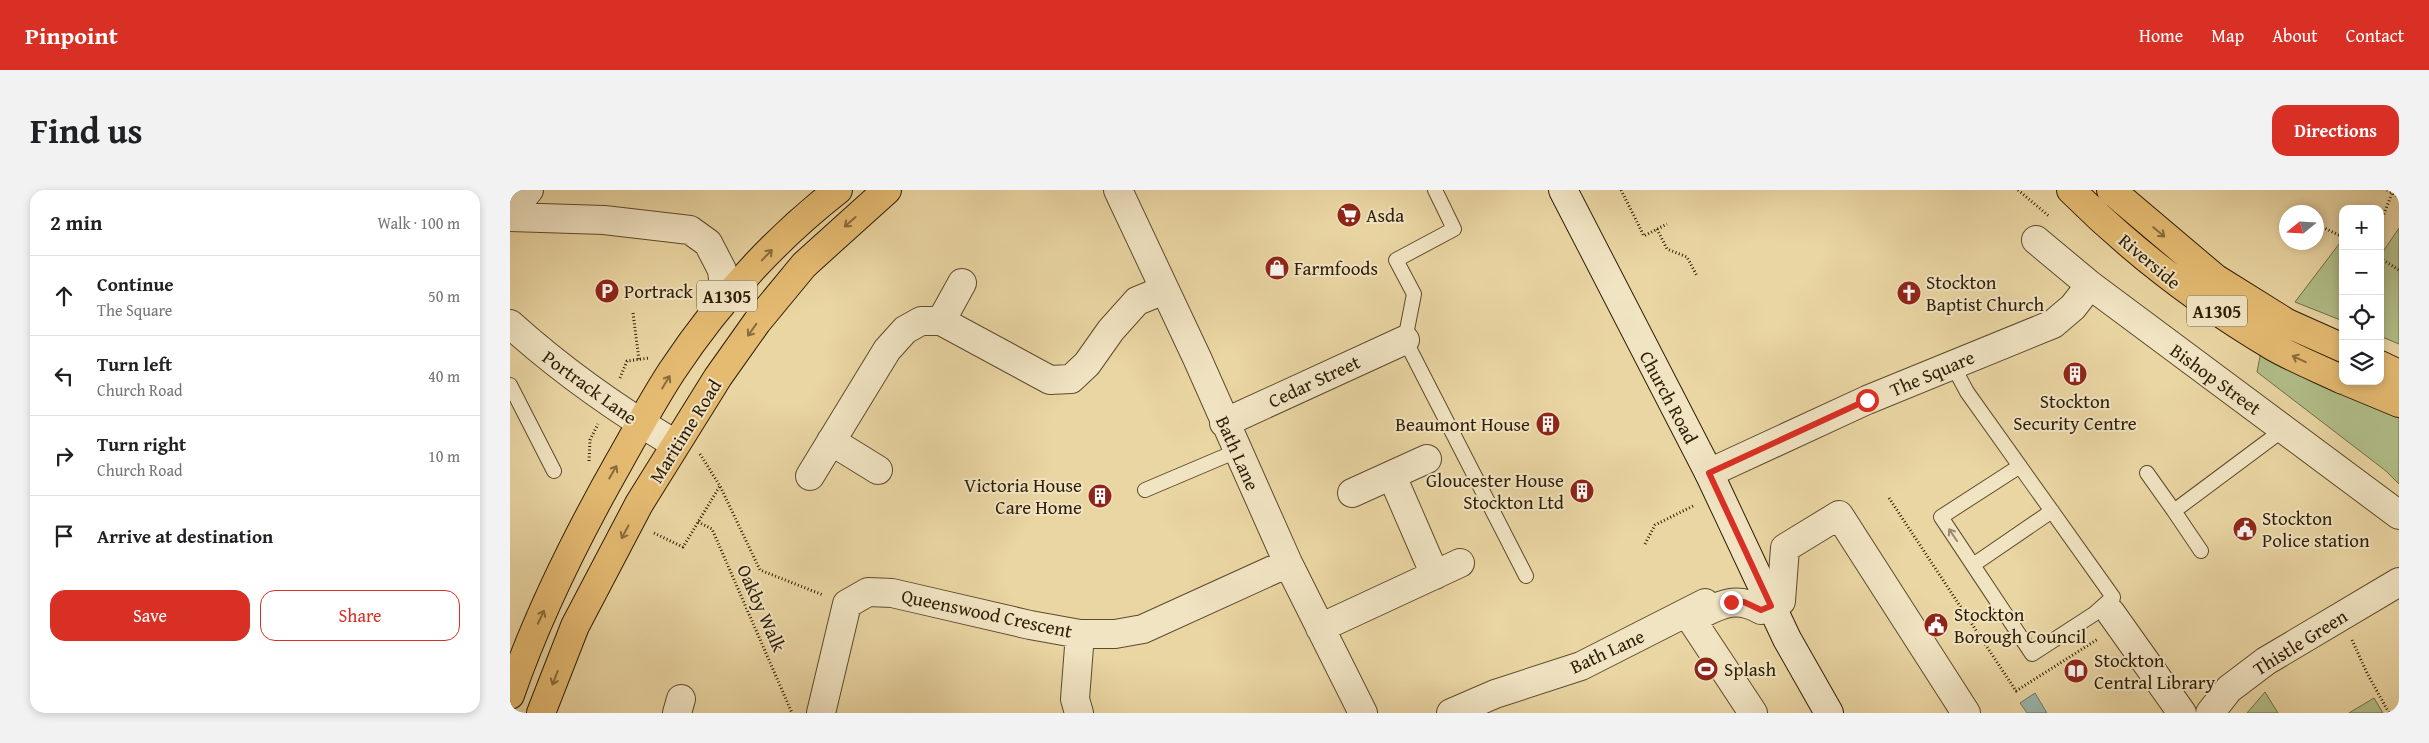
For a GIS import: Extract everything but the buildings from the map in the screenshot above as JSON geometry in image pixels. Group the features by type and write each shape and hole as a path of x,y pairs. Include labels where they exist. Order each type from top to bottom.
{"main road":[{"name":"Maritime Road","path":"541,713 575,626 639,504 686,446 718,377 775,298 804,264 887,190"},
{"name":"Riverside","path":"2071,190 2103,222 2183,289 2275,348 2339,379"},
{"name":"Riverside","path":"2111,190 2215,278 2287,323 2339,346"},
{"name":"A1305","path":"510,695 518,654 591,511 672,371 725,298 831,192"},
{"path":"2384,367 2399,374"},
{"name":"Riverside","path":"2354,385 2399,403"}],"street":[{"path":"510,215 529,190"},
{"name":"Bath Lane","path":"1118,190 1197,358 1288,563 1363,713"},
{"name":"Church Road","path":"1563,190 1709,473 1771,606 1829,713"},
{"path":"510,215 604,220 690,230 708,243 722,270 725,298"},
{"name":"Bishop Street","path":"2036,240 2090,286 2399,514"},
{"path":"941,321 962,283"},
{"name":"The Square","path":"1709,473 1952,364 2053,324 2074,307 2090,286"},
{"path":"810,476 887,350 905,330 921,321 941,321 1050,380 1071,379 1087,364 1111,330 1137,301 1164,290"},
{"name":"Portrack Lane","path":"510,324 541,352 609,404 641,424 686,446"},
{"name":"Cedar Street","path":"1224,422 1405,340"},
{"path":"831,442 878,470"},
{"path":"1352,494 1427,459"},
{"path":"1392,476 1435,575"},
{"path":"1753,713 1691,619 1731,602 1744,602 1761,610 1781,601 1785,548 1839,515 1966,713"},
{"name":"Queenswood Crescent","path":"847,604 868,592 892,593 1030,625 1080,634 1115,634 1143,629 1288,563"},
{"path":"1320,628 1460,563"},
{"name":"Bath Lane","path":"1451,713 1495,694 1581,666 1758,577"},
{"name":"Thistle Green","path":"2210,713 2229,689 2266,661 2399,582"},
{"path":"821,713 847,604"},
{"path":"2112,605 2182,713"},
{"path":"1080,634 1075,699 1080,713"}],"lane":[{"path":"1435,190 1454,229 1396,260 1414,294 1405,340 1526,576"},
{"path":"1952,364 1967,392 2020,466 2052,511 2112,605 2094,614 2032,654 1941,517 2020,466"},
{"path":"510,385 554,471"},
{"path":"2174,511 2284,429"},
{"path":"1145,490 1237,451"},
{"path":"2147,473 2201,551"},
{"path":"1973,565 2052,511"}],"path":[{"path":"1621,190 1644,236 1667,224"},
{"path":"2387,190 2399,197"},
{"path":"2384,214 2392,193"},
{"path":"2324,228 2339,235"},
{"path":"1657,229 1667,249 1687,257 1697,276"},
{"path":"2384,261 2399,270"},
{"path":"633,313 638,360"},
{"path":"686,446 720,486 760,570 847,604"},
{"path":"683,547 720,486"},
{"path":"1645,544 1655,526 1686,510"},
{"name":"Oakby Walk","path":"698,522 712,529 792,713"},
{"path":"2341,616 2367,673 2389,713"}],"green space":[{"path":"2399,228 2399,344 2384,338 2384,250"},
{"path":"2339,244 2339,319 2295,302"},
{"path":"2261,351 2399,414 2399,484 2386,471 2257,372"},
{"path":"2265,692 2278,713 2247,713"},
{"path":"2374,698 2383,713 2349,713"}],"water":[{"path":"2035,693 2047,713 2027,713 2020,703"}],"place":[{"name":"Asda","path":"1349,215"},
{"name":"Farmfoods","path":"1277,268"},
{"name":"Portrack","path":"607,291"},
{"name":"Stockton Baptist Church","path":"1909,293"},
{"name":"Stockton Security Centre","path":"2075,374"},
{"name":"Beaumont House","path":"1548,424"},
{"name":"Gloucester House Stockton Ltd","path":"1582,491"},
{"name":"Victoria House Care Home","path":"1100,496"},
{"name":"Stockton Police station","path":"2245,529"},
{"name":"Stockton Borough Council","path":"1936,625"},
{"name":"Splash","path":"1706,669"},
{"name":"Stockton Central Library","path":"2076,671"}],"route":[{"path":"1731,602 1744,602 1761,610 1771,606 1709,473 1867,400"}]}
